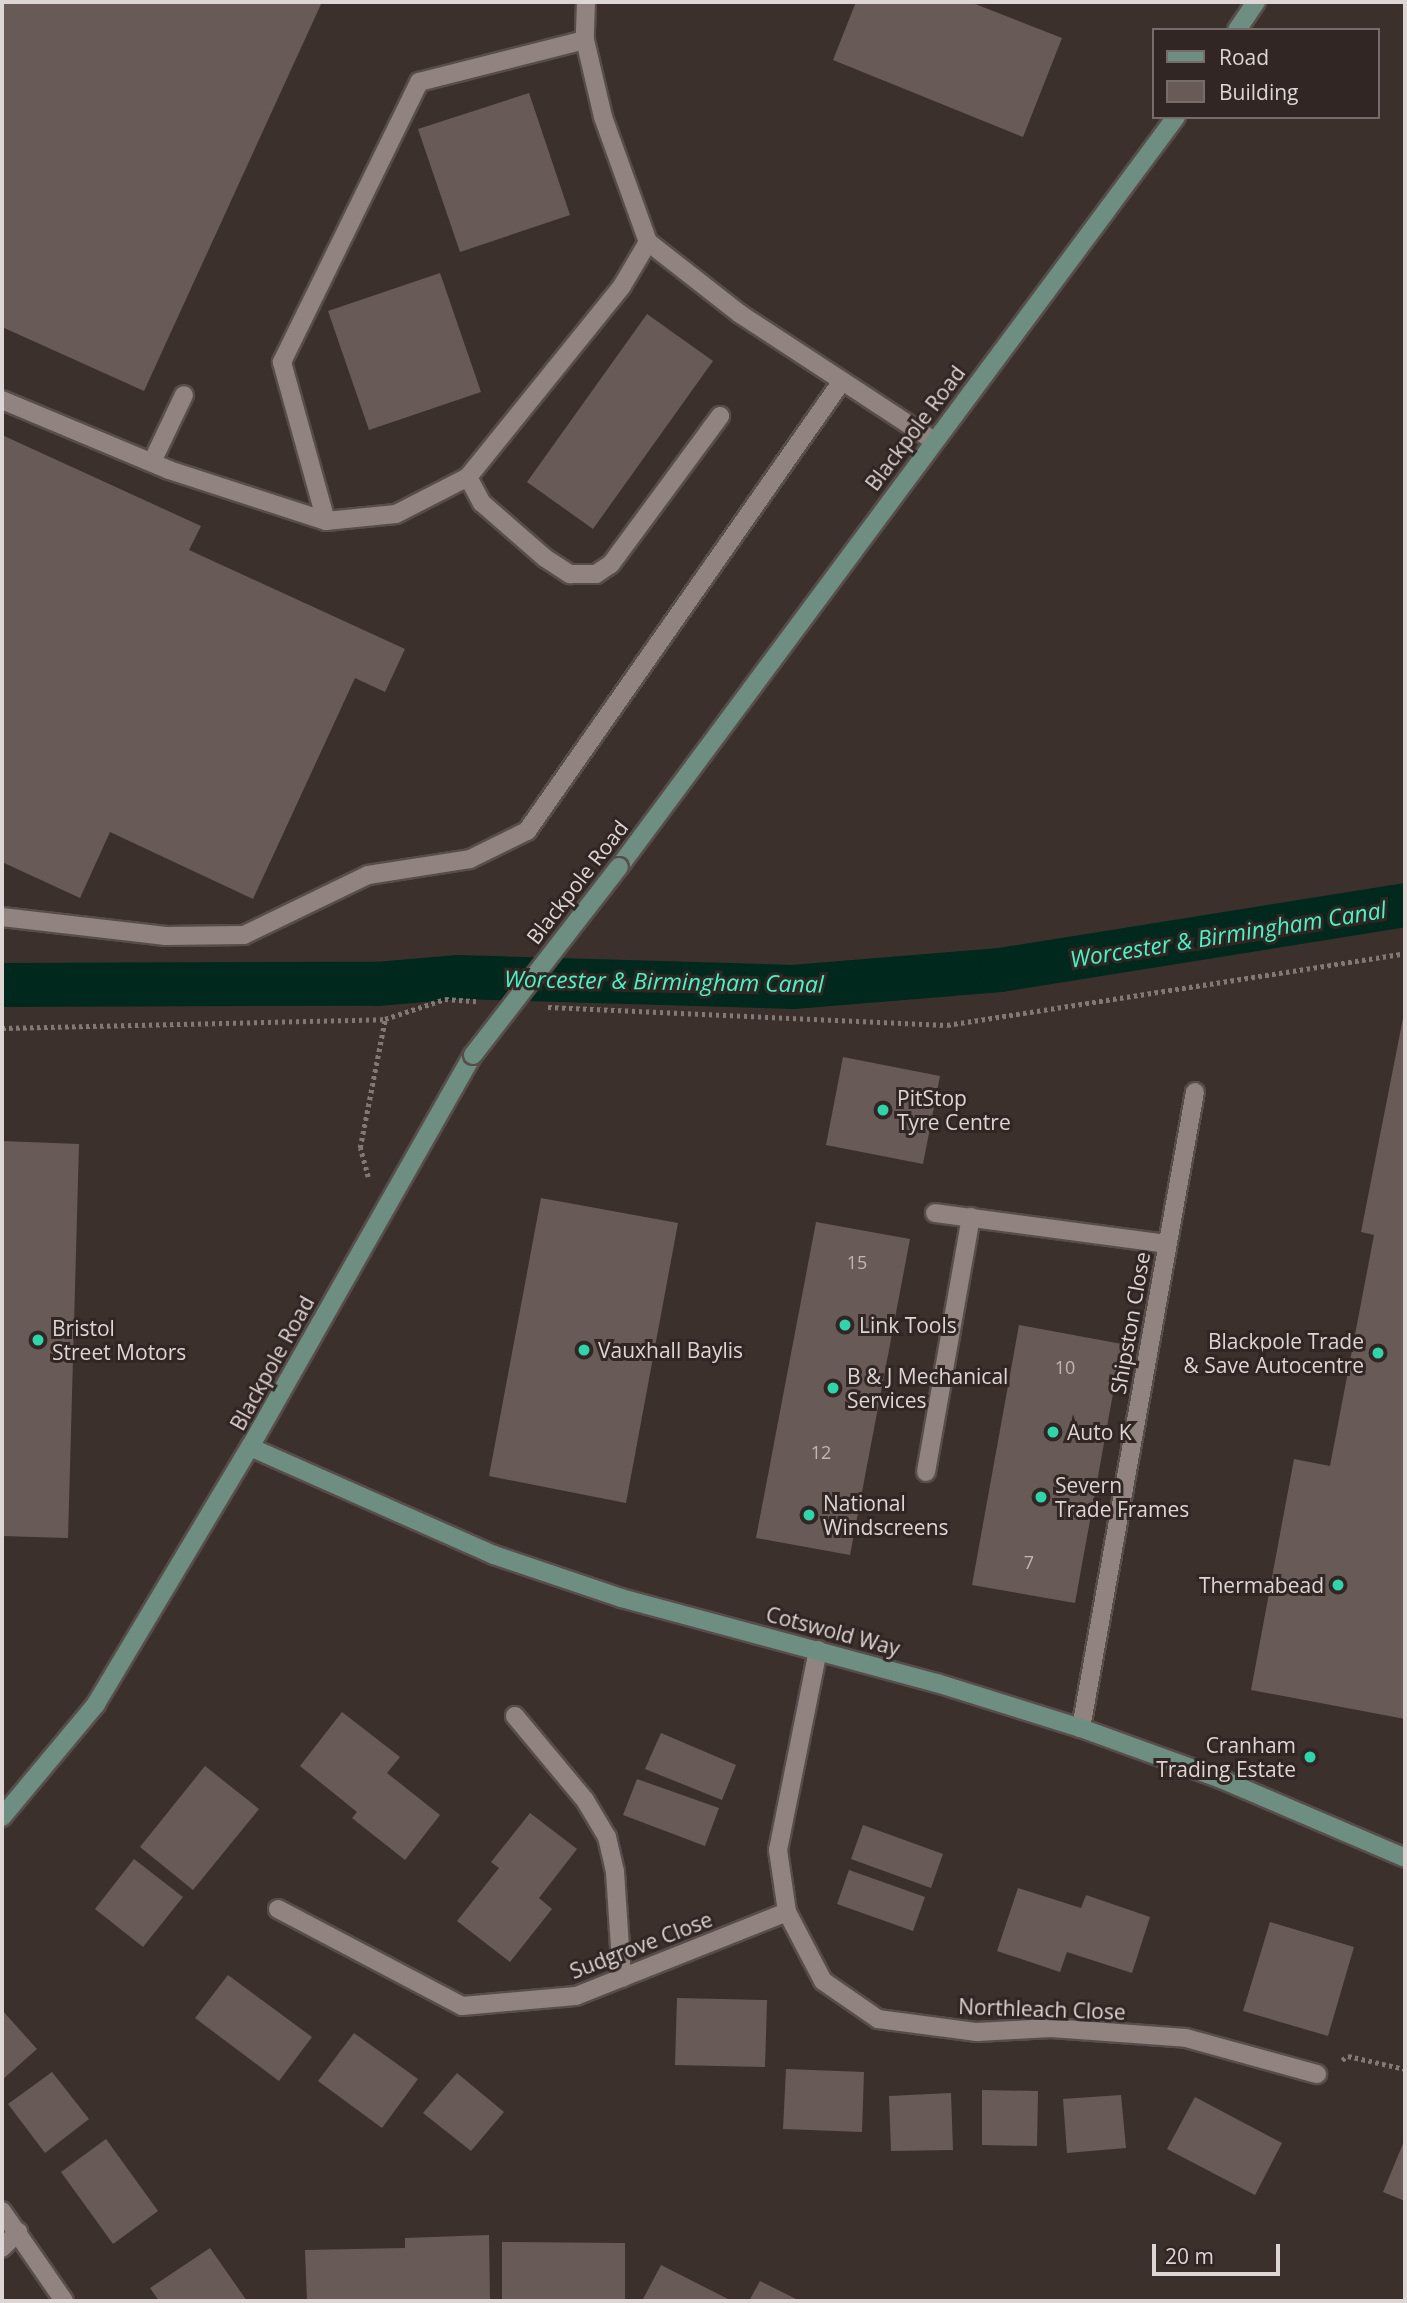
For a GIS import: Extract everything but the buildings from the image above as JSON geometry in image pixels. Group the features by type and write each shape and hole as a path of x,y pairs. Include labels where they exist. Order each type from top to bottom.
{"main road":[{"path":"1238,28 1256,2"},
{"name":"Blackpole Road","path":"2,1817 96,1704 250,1447 472,1055 619,867 1174,119"},
{"name":"Cotswold Way","path":"250,1447 494,1555 621,1598 818,1650 1082,1728 1221,1779 1405,1858"}],"street":[{"path":"586,2 585,40 603,117 648,242 740,314 933,441"},
{"path":"326,521 282,362 419,82 585,40"},
{"path":"2,400 152,463 326,521 396,514 468,477 622,286 648,242"},
{"path":"2,917 166,936 244,935 369,875 470,859 527,831 842,381"},
{"path":"152,463 184,395"},
{"path":"468,477 482,503 545,558 570,574 596,574 611,564 720,416"},
{"name":"Shipston Close","path":"1082,1728 1195,1092"},
{"path":"935,1213 1167,1244"},
{"path":"926,1472 971,1217"},
{"name":"Northleach Close","path":"818,1650 778,1850 787,1912 823,1981 878,2019 977,2032 1051,2028 1186,2038 1317,2074"},
{"path":"515,1716 585,1800 607,1837 615,1872 622,1978"},
{"name":"Sudgrove Close","path":"278,1909 462,2006 576,1996 787,1912"},
{"path":"2,2211 64,2301"},
{"path":"2,2248 18,2232"}],"path":[{"path":"587,1010 947,1025 1405,953"},
{"path":"2,1028 385,1019 445,999"},
{"path":"380,1218 360,1148 385,1019"},
{"path":"1317,2074 1348,2056 1405,2069"}],"waterway":[{"name":"Worcester & Birmingham Canal","path":"2,985 377,984 459,977 793,987 1000,970 1405,905"}],"place":[{"name":"PitStop Tyre Centre","path":"883,1110"},
{"name":"Link Tools","path":"845,1325"},
{"name":"Bristol Street Motors","path":"38,1340"},
{"name":"Vauxhall Baylis","path":"584,1350"},
{"name":"Blackpole Trade & Save Autocentre","path":"1378,1353"},
{"name":"B & J Mechanical Services","path":"833,1388"},
{"name":"Auto K","path":"1053,1432"},
{"name":"Severn Trade Frames","path":"1041,1497"},
{"name":"National Windscreens","path":"809,1515"},
{"name":"Thermabead","path":"1338,1585"},
{"name":"Cranham Trading Estate","path":"1310,1757"}]}
